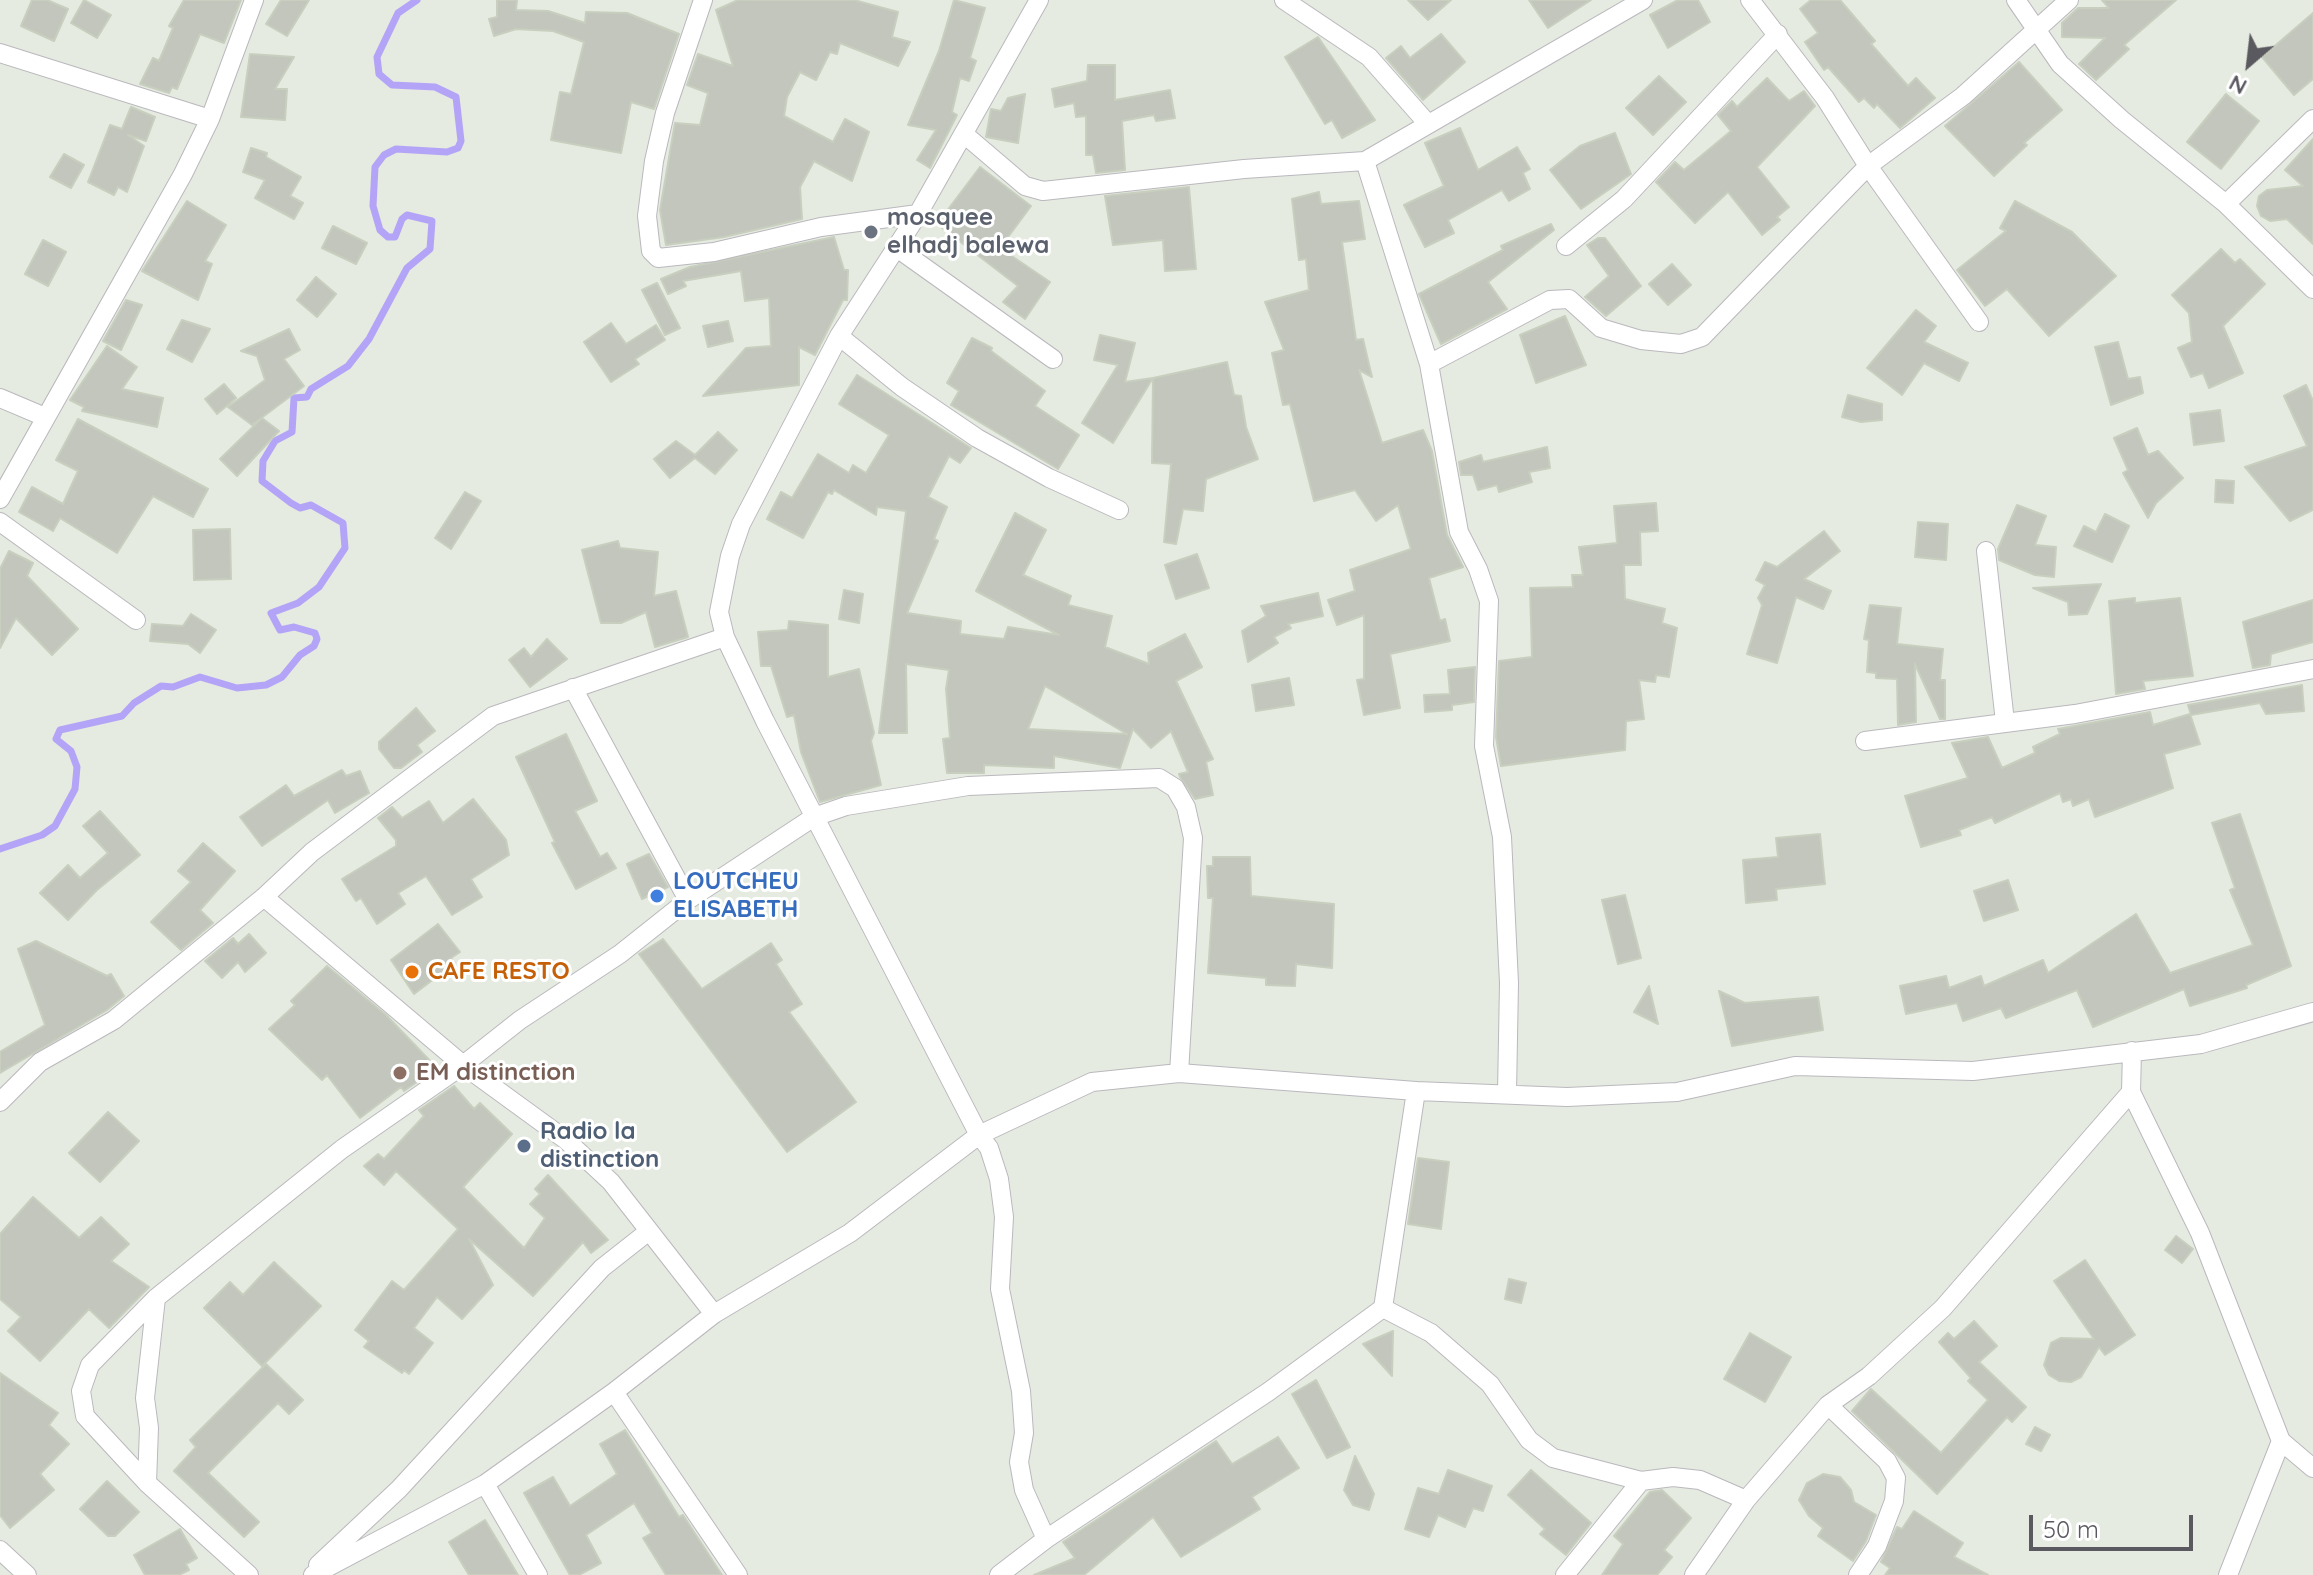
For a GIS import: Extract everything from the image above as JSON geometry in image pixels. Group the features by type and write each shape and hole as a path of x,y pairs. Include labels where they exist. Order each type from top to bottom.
{"street":[{"path":"0,499 210,119 254,0"},
{"path":"703,0 665,113 654,161 647,216 651,251 658,258 714,252 821,227 918,214"},
{"path":"1039,0 918,214 839,336 741,524 730,556 719,612 725,637 814,817 979,1135 989,1148 999,1179 1004,1217 1000,1289 1021,1391 1024,1433 1019,1462 1024,1490 1046,1539"},
{"path":"1284,0 1369,57 1428,124"},
{"path":"964,134 1025,186 1043,191 1244,169 1365,161 1643,0"},
{"path":"1750,0 1778,34 1979,322"},
{"path":"2016,0 2060,64 2122,120 2226,204 2313,289"},
{"path":"1429,364 1550,300 1569,299 1601,328 1641,340 1681,344 1702,337 1868,166 1963,96 2069,0"},
{"path":"1566,246 1624,199 1778,34"},
{"path":"0,53 210,119"},
{"path":"2226,204 2313,119"},
{"path":"1365,161 1429,364 1459,532 1478,569 1489,601 1484,746 1502,837 1509,983 1507,1093"},
{"path":"897,248 1053,359"},
{"path":"839,336 902,387 977,438 1049,478 1119,510"},
{"path":"0,398 45,417"},
{"path":"0,522 136,620"},
{"path":"1986,551 2005,722"},
{"path":"0,1102 40,1062 114,1020 264,897 312,852 493,716 725,637"},
{"path":"1865,741 2075,714 2313,669"},
{"path":"573,688 688,900"},
{"path":"249,1575 147,1483 85,1416 81,1391 90,1365 156,1298 342,1149 463,1065 520,1020 620,954 688,900 814,817 846,806 968,786 1159,778 1175,788 1186,807 1193,838 1179,1073"},
{"path":"264,897 463,1065 566,1140 611,1182 714,1314"},
{"path":"313,1575 485,1484 614,1392 714,1314 850,1233 979,1135 1092,1082 1179,1073 1416,1091 1567,1097 1677,1092 1795,1066 1973,1071 2201,1044 2313,1012"},
{"path":"2132,1051 2131,1092 2200,1233 2281,1441 2313,1468"},
{"path":"999,1575 1046,1539 1268,1392 1383,1308 1416,1091"},
{"path":"1694,1575 1746,1500 1828,1405 1869,1376 1943,1308 2131,1092"},
{"path":"307,1575 399,1489 602,1268 649,1231"},
{"path":"147,1483 149,1428 145,1398 156,1298"},
{"path":"1383,1308 1431,1333 1490,1384 1529,1440 1553,1458 1600,1473 1641,1481 1673,1477 1700,1480 1746,1500"},
{"path":"614,1392 738,1575"},
{"path":"1828,1405 1887,1461 1896,1478 1894,1501 1877,1546 1858,1575"},
{"path":"2228,1575 2281,1441"},
{"path":"1565,1575 1641,1481"},
{"path":"485,1484 538,1575"},
{"path":"0,1550 27,1575"}],"building":[{"path":"32,0 47,0 68,9 54,41 21,26"},
{"path":"84,0 111,15 97,38 71,23"},
{"path":"184,0 241,0 224,43 200,34 177,89 172,87 169,93 140,84 153,58 159,61 173,28 169,26"},
{"path":"281,0 309,0 287,36 266,24"},
{"path":"497,0 517,0 516,10 548,11 585,23 586,12 627,13 679,34 654,109 631,102 621,153 551,140 560,92 571,94 584,42 553,31 516,29 494,36 489,19 497,17"},
{"path":"738,0 854,0 898,12 892,37 910,42 898,66 840,43 837,54 830,52 816,80 800,72 787,97 784,116 833,142 845,119 869,132 852,181 814,161 800,187 802,219 724,237 666,245 660,210 675,123 700,125 708,93 687,85 698,54 733,66 716,10"},
{"path":"954,0 985,8 970,58 976,61 969,81 960,78 952,112 957,115 930,168 917,160 936,130 908,125 939,51"},
{"path":"1408,0 1451,0 1428,20"},
{"path":"1529,0 1591,0 1548,28"},
{"path":"1678,0 1698,0 1710,22 1668,48 1650,15"},
{"path":"1811,0 1840,0 1875,41 1871,44 1908,86 1916,78 1935,98 1900,128 1877,104 1874,108 1864,98 1859,102 1828,67 1824,70 1805,42 1818,33 1800,9"},
{"path":"2102,0 2176,0 2124,45 2129,49 2096,80 2079,64 2105,38 2062,37 2062,23 2078,8 2109,8"},
{"path":"2313,13 2313,79 2294,95 2262,57"},
{"path":"1441,34 1465,62 1423,100 1386,58 1401,46 1410,58"},
{"path":"1318,37 1375,120 1342,138 1332,120 1325,124 1285,57"},
{"path":"250,54 294,57 275,89 287,89 285,120 241,117"},
{"path":"2019,62 2062,110 2024,143 2027,145 1994,176 1945,126"},
{"path":"1088,65 1115,65 1115,100 1170,90 1175,118 1156,121 1154,115 1122,121 1125,170 1096,173 1093,155 1086,155 1086,116 1076,117 1074,103 1055,107 1052,89 1087,81"},
{"path":"1659,76 1686,102 1653,135 1626,108"},
{"path":"1767,78 1789,101 1804,91 1815,106 1757,167 1789,207 1777,217 1780,220 1762,235 1728,192 1695,223 1656,182 1675,162 1684,170 1731,131 1718,115 1732,101 1737,107"},
{"path":"1025,94 1018,143 986,137 991,109 1001,111 1008,98"},
{"path":"2226,94 2259,121 2221,169 2187,142"},
{"path":"131,107 155,117 146,141 128,135 144,146 127,192 118,187 114,195 88,182 110,125 122,129"},
{"path":"1460,128 1478,170 1517,147 1530,169 1523,173 1530,189 1509,201 1502,190 1448,220 1454,233 1425,247 1404,205 1444,186 1425,143"},
{"path":"1615,133 1631,174 1581,209 1550,170 1580,146"},
{"path":"2313,139 2313,244 2287,219 2270,221 2261,216 2257,206 2259,196 2267,190 2303,186 2285,170"},
{"path":"251,148 267,153 266,157 301,177 290,196 303,203 294,219 255,198 265,180 243,172"},
{"path":"64,154 84,165 71,188 50,177"},
{"path":"980,167 1031,206 1000,248 1050,282 1025,319 1003,302 1018,286 937,224"},
{"path":"1189,187 1196,269 1165,271 1163,240 1113,245 1105,196"},
{"path":"1319,192 1321,204 1359,201 1365,239 1342,242 1356,340 1363,339 1372,377 1359,370 1382,443 1423,430 1432,451 1447,535 1463,567 1429,578 1440,621 1445,619 1450,641 1390,654 1400,708 1364,715 1357,680 1364,679 1364,615 1337,625 1328,600 1355,591 1350,570 1411,549 1398,505 1376,521 1355,490 1314,501 1290,404 1283,405 1272,353 1284,350 1265,302 1309,290 1306,259 1299,260 1292,199"},
{"path":"187,201 226,225 205,261 212,264 198,300 142,271"},
{"path":"2015,201 2072,232 2116,276 2049,336 2007,289 1985,306 1957,270 2006,231 2000,228"},
{"path":"1551,224 1554,230 1488,282 1507,309 1441,344 1419,294 1503,250 1501,246"},
{"path":"333,226 367,243 356,264 322,248"},
{"path":"834,237 844,270 848,270 847,300 843,300 815,355 799,347 799,385 703,396 746,348 771,346 769,298 745,301 741,271 683,281 686,286 668,294 661,279 690,267"},
{"path":"1598,238 1605,238 1641,286 1606,316 1585,297 1609,276 1587,245"},
{"path":"43,240 66,252 48,286 25,274"},
{"path":"2221,249 2235,263 2240,259 2265,284 2223,326 2243,373 2209,388 2203,373 2191,377 2178,348 2192,342 2189,313 2172,295"},
{"path":"1672,264 1691,285 1668,305 1649,284"},
{"path":"316,277 336,294 317,317 297,300"},
{"path":"657,283 680,328 665,335 642,290"},
{"path":"126,300 142,305 121,350 103,341"},
{"path":"1916,310 1936,326 1924,342 1968,363 1959,381 1924,363 1902,395 1867,368"},
{"path":"1565,316 1586,365 1536,383 1520,335"},
{"path":"182,320 210,329 192,362 167,349"},
{"path":"728,321 733,341 708,347 703,326"},
{"path":"611,323 626,344 656,325 665,340 635,359 639,364 611,382 584,342"},
{"path":"289,329 300,350 284,359 304,386 252,425 228,407 265,380 257,356 241,351"},
{"path":"1100,335 1135,343 1125,382 1153,378 1113,443 1082,423 1118,365 1094,360"},
{"path":"972,338 992,348 991,351 1045,391 1035,406 1079,435 1058,469 951,405 959,391 947,383"},
{"path":"2118,342 2128,379 2140,377 2143,393 2111,405 2095,347"},
{"path":"107,346 137,367 122,389 163,398 157,427 82,411 84,407 70,400"},
{"path":"1227,362 1234,395 1241,396 1246,427 1258,459 1206,479 1203,511 1183,509 1176,544 1164,542 1171,464 1152,463 1153,378"},
{"path":"857,375 971,448 960,463 949,456 928,497 947,507 934,539 938,541 907,613 961,621 960,634 1004,639 1008,627 1059,635 976,591 1015,513 1046,530 1023,575 1071,596 1068,605 1112,616 1105,647 1149,664 1148,653 1185,634 1202,667 1176,681 1213,759 1206,762 1213,795 1195,799 1180,777 1179,774 1188,772 1171,731 1151,748 1133,729 1120,768 1054,756 1054,768 984,765 984,773 947,773 943,739 950,738 946,689 949,670 906,664 907,733 879,733 906,511 877,507 876,515 834,490 832,494 828,492 803,538 767,519 781,492 792,498 818,454 849,473 853,465 866,473 889,435 839,404","holes":["1045,686 1127,734 1028,729"]},
{"path":"224,384 236,398 217,414 205,399"},
{"path":"2306,385 2313,401 2313,510 2290,521 2245,467 2307,446 2284,396"},
{"path":"1848,395 1882,404 1882,420 1861,422 1842,417"},
{"path":"2220,410 2224,441 2194,445 2190,414"},
{"path":"262,418 279,431 237,476 220,459"},
{"path":"78,419 208,489 193,517 153,496 117,553 60,518 53,531 19,512 32,487 63,504 78,471 56,460"},
{"path":"2137,428 2148,455 2158,451 2183,478 2156,503 2148,518 2123,473 2128,470 2114,438"},
{"path":"718,432 737,450 715,474 695,458 670,478 654,459 676,441 695,455"},
{"path":"1547,447 1550,468 1529,472 1532,482 1499,492 1497,485 1478,490 1473,475 1461,475 1459,462 1481,455 1483,462"},
{"path":"2216,480 2234,481 2233,503 2215,502"},
{"path":"465,492 481,501 451,549 435,538"},
{"path":"1656,503 1658,531 1640,532 1641,565 1624,565 1625,599 1665,609 1662,623 1677,628 1669,677 1656,675 1655,682 1639,680 1644,719 1626,721 1625,750 1501,766 1496,737 1499,661 1532,657 1530,588 1573,587 1572,575 1583,575 1579,547 1617,543 1614,506"},
{"path":"2017,505 2046,516 2035,545 2056,547 2054,577 2035,575 1999,560 1998,549"},
{"path":"2105,514 2129,526 2112,562 2074,546 2084,526 2096,532"},
{"path":"1918,522 1948,524 1946,560 1915,557"},
{"path":"230,529 231,579 194,580 193,530"},
{"path":"1824,531 1840,551 1804,579 1831,591 1823,609 1796,597 1777,663 1747,654 1762,605 1758,598 1765,585 1756,580 1765,562 1777,567"},
{"path":"618,541 620,548 658,552 654,596 676,591 688,637 655,647 646,612 621,623 601,623 582,550"},
{"path":"9,551 33,563 27,576 78,629 52,655 16,618 0,648 0,569"},
{"path":"1197,554 1209,588 1176,599 1165,565"},
{"path":"2101,584 2087,614 2069,615 2068,602 2033,588"},
{"path":"844,590 863,594 859,623 839,619"},
{"path":"1318,593 1323,616 1288,624 1291,628 1274,637 1278,643 1248,662 1242,631 1266,616 1261,606"},
{"path":"2135,598 2135,603 2180,598 2193,676 2143,681 2145,689 2116,694 2109,601"},
{"path":"2313,600 2313,642 2271,654 2270,665 2253,668 2243,622"},
{"path":"1870,605 1901,608 1897,644 1943,649 1940,680 1945,680 1945,719 1940,719 1915,664 1916,722 1898,725 1897,679 1876,678 1876,673 1867,672 1869,640 1864,639"},
{"path":"191,614 216,630 200,653 188,644 150,641 152,624 183,626"},
{"path":"789,621 828,625 828,677 859,669 874,733 871,741 881,785 820,802 801,752 794,715 787,717 771,666 761,666 758,632 788,630"},
{"path":"547,639 567,659 530,687 509,660 524,648 531,657"},
{"path":"1475,667 1474,702 1452,705 1452,710 1425,712 1424,695 1450,694 1448,670"},
{"path":"1289,678 1294,705 1256,711 1252,685"},
{"path":"2302,685 2304,711 2266,714 2260,703 2191,715 2188,705"},
{"path":"416,708 435,731 417,745 422,752 401,768 394,768 379,749 379,742"},
{"path":"2150,712 2153,725 2190,714 2200,744 2164,754 2173,788 2095,817 2089,799 2073,806 2071,799 2063,802 2060,793 1995,823 1992,817 1959,830 1961,835 1921,847 1905,796 1968,778 1952,743 1988,737 2002,768 2035,753 2033,747 2060,734 2058,729"},
{"path":"566,734 597,801 575,811 600,857 607,853 616,868 576,889 552,843 555,842 516,757"},
{"path":"342,770 346,776 360,771 369,793 335,813 328,800 262,846 240,817 286,785 294,796"},
{"path":"473,799 506,840 509,855 471,879 482,897 452,915 426,876 398,893 405,904 377,924 361,898 356,901 342,879 396,846 396,840 378,818 392,807 402,818 429,801 443,823"},
{"path":"100,811 140,855 97,890 68,920 40,893 68,865 80,878 108,853 83,826"},
{"path":"2240,814 2291,966 2246,985 2247,988 2190,1006 2184,989 2093,1027 2077,990 2006,1018 2001,1008 1963,1021 1957,1003 1906,1014 1900,986 1946,976 1949,988 1981,976 1984,986 2043,960 2048,973 2136,914 2170,973 2253,945 2230,890 2235,888 2212,823"},
{"path":"1820,834 1825,884 1776,889 1777,900 1746,903 1743,860 1778,857 1776,838"},
{"path":"203,843 235,871 200,910 213,923 181,950 151,922 191,882 178,871"},
{"path":"649,854 668,887 642,899 627,864"},
{"path":"1213,857 1250,857 1251,896 1334,904 1332,968 1296,964 1295,986 1266,985 1266,978 1208,973 1213,898 1208,898 1207,866 1213,866"},
{"path":"2008,880 2018,910 1984,921 1974,891"},
{"path":"1625,895 1641,958 1618,964 1602,900"},
{"path":"438,924 460,952 451,958 455,963 414,994 391,960"},
{"path":"249,934 266,953 245,972 238,962 222,978 205,961 233,938 238,944"},
{"path":"663,939 702,989 771,943 782,960 776,964 802,1004 789,1012 856,1102 787,1152 639,954"},
{"path":"36,941 107,976 111,974 124,996 107,1010 0,1073 0,1052 45,1025 18,949"},
{"path":"327,966 386,1015 437,1068 404,1091 401,1087 360,1118 327,1075 322,1080 269,1029 295,1005 291,1001"},
{"path":"1649,986 1658,1024 1634,1012"},
{"path":"1719,991 1745,1003 1818,997 1823,1030 1732,1046"},
{"path":"454,1086 474,1109 480,1103 512,1134 463,1187 524,1248 545,1218 530,1204 540,1194 535,1189 548,1175 608,1240 591,1253 583,1242 533,1296 469,1239 493,1285 462,1319 437,1297 414,1328 433,1343 409,1374 404,1370 402,1373 364,1347 369,1341 355,1330 392,1281 404,1290 458,1229 396,1171 384,1185 364,1166 378,1154 384,1159 424,1116 419,1110"},
{"path":"108,1112 139,1141 100,1182 69,1153"},
{"path":"1418,1158 1449,1162 1441,1229 1408,1224"},
{"path":"33,1197 79,1238 101,1217 129,1244 111,1261 149,1287 109,1328 89,1309 40,1361 8,1331 21,1317 0,1299 0,1234"},
{"path":"2176,1236 2193,1249 2182,1263 2165,1250"},
{"path":"2085,1260 2135,1335 2105,1355 2099,1347 2081,1377 2071,1382 2059,1381 2049,1375 2044,1365 2051,1343 2061,1338 2094,1339 2054,1281"},
{"path":"274,1262 321,1306 262,1366 204,1308 230,1282 243,1295"},
{"path":"1509,1279 1526,1283 1521,1303 1505,1299"},
{"path":"1974,1321 1997,1346 1979,1362 2026,1407 2012,1422 2007,1417 1937,1494 1852,1411 1871,1389 1941,1453 1988,1400 1968,1381 1971,1378 1939,1342 1948,1333 1954,1339"},
{"path":"1393,1331 1392,1376 1363,1344"},
{"path":"1750,1333 1791,1357 1765,1402 1724,1379"},
{"path":"266,1364 303,1400 289,1414 278,1403 208,1473 259,1522 244,1537 174,1471 196,1447 190,1440"},
{"path":"0,1373 58,1413 49,1425 69,1444 40,1474 54,1490 10,1528 0,1515"},
{"path":"1316,1380 1350,1447 1327,1458 1292,1394"},
{"path":"2035,1427 2050,1435 2041,1451 2026,1444"},
{"path":"625,1430 679,1517 683,1515 722,1575 666,1575 643,1538 652,1533 634,1503 586,1535 601,1563 579,1575 570,1575 524,1493 553,1477 570,1506 617,1474 600,1444"},
{"path":"1278,1437 1299,1468 1252,1497 1260,1509 1181,1557 1153,1517 1084,1575 1034,1575 1075,1558 1063,1542 1216,1441 1232,1464"},
{"path":"1355,1456 1374,1494 1369,1510 1353,1505 1344,1490"},
{"path":"1448,1470 1492,1486 1483,1511 1473,1508 1465,1527 1438,1515 1429,1537 1405,1529 1418,1488 1439,1494"},
{"path":"1531,1470 1591,1523 1566,1555 1540,1534 1545,1529 1508,1495"},
{"path":"1823,1474 1840,1477 1851,1490 1854,1502 1876,1515 1866,1541 1853,1561 1818,1536 1823,1528 1809,1516 1799,1500 1807,1483"},
{"path":"107,1481 139,1512 115,1536 108,1536 80,1509"},
{"path":"1662,1490 1691,1518 1664,1550 1672,1557 1657,1575 1602,1575 1623,1544 1614,1536 1650,1492"},
{"path":"1914,1511 1963,1543 1954,1557 1988,1575 1885,1575 1890,1568 1881,1562 1897,1527 1902,1529"},
{"path":"485,1520 518,1575 469,1575 449,1542"},
{"path":"180,1529 197,1558 186,1564 189,1570 179,1575 145,1575 134,1555"}],"waterway":[{"path":"0,849 42,835 55,826 75,789 77,767 71,751 56,739 60,730 122,716 134,703 161,686 173,687 200,677 237,688 266,685 282,677 300,655 314,646 317,639 315,633 294,627 280,630 271,613 298,603 319,587 345,548 343,523 311,505 300,508 262,481 263,461 275,441 292,432 294,398 307,397 311,389 348,366 369,339 407,268 430,249 432,221 407,215 402,219 395,237 388,237 380,230 373,206 375,167 384,155 396,149 447,152 458,148 461,141 456,97 435,87 392,85 379,74 377,57 398,13 417,0"}],"place":[{"name":"mosquee elhadj balewa","path":"871,232"},
{"name":"LOUTCHEU ELISABETH","path":"657,896"},
{"name":"CAFE RESTO","path":"412,972"},
{"name":"EM distinction","path":"400,1073"},
{"name":"Radio la distinction","path":"524,1146"}]}
